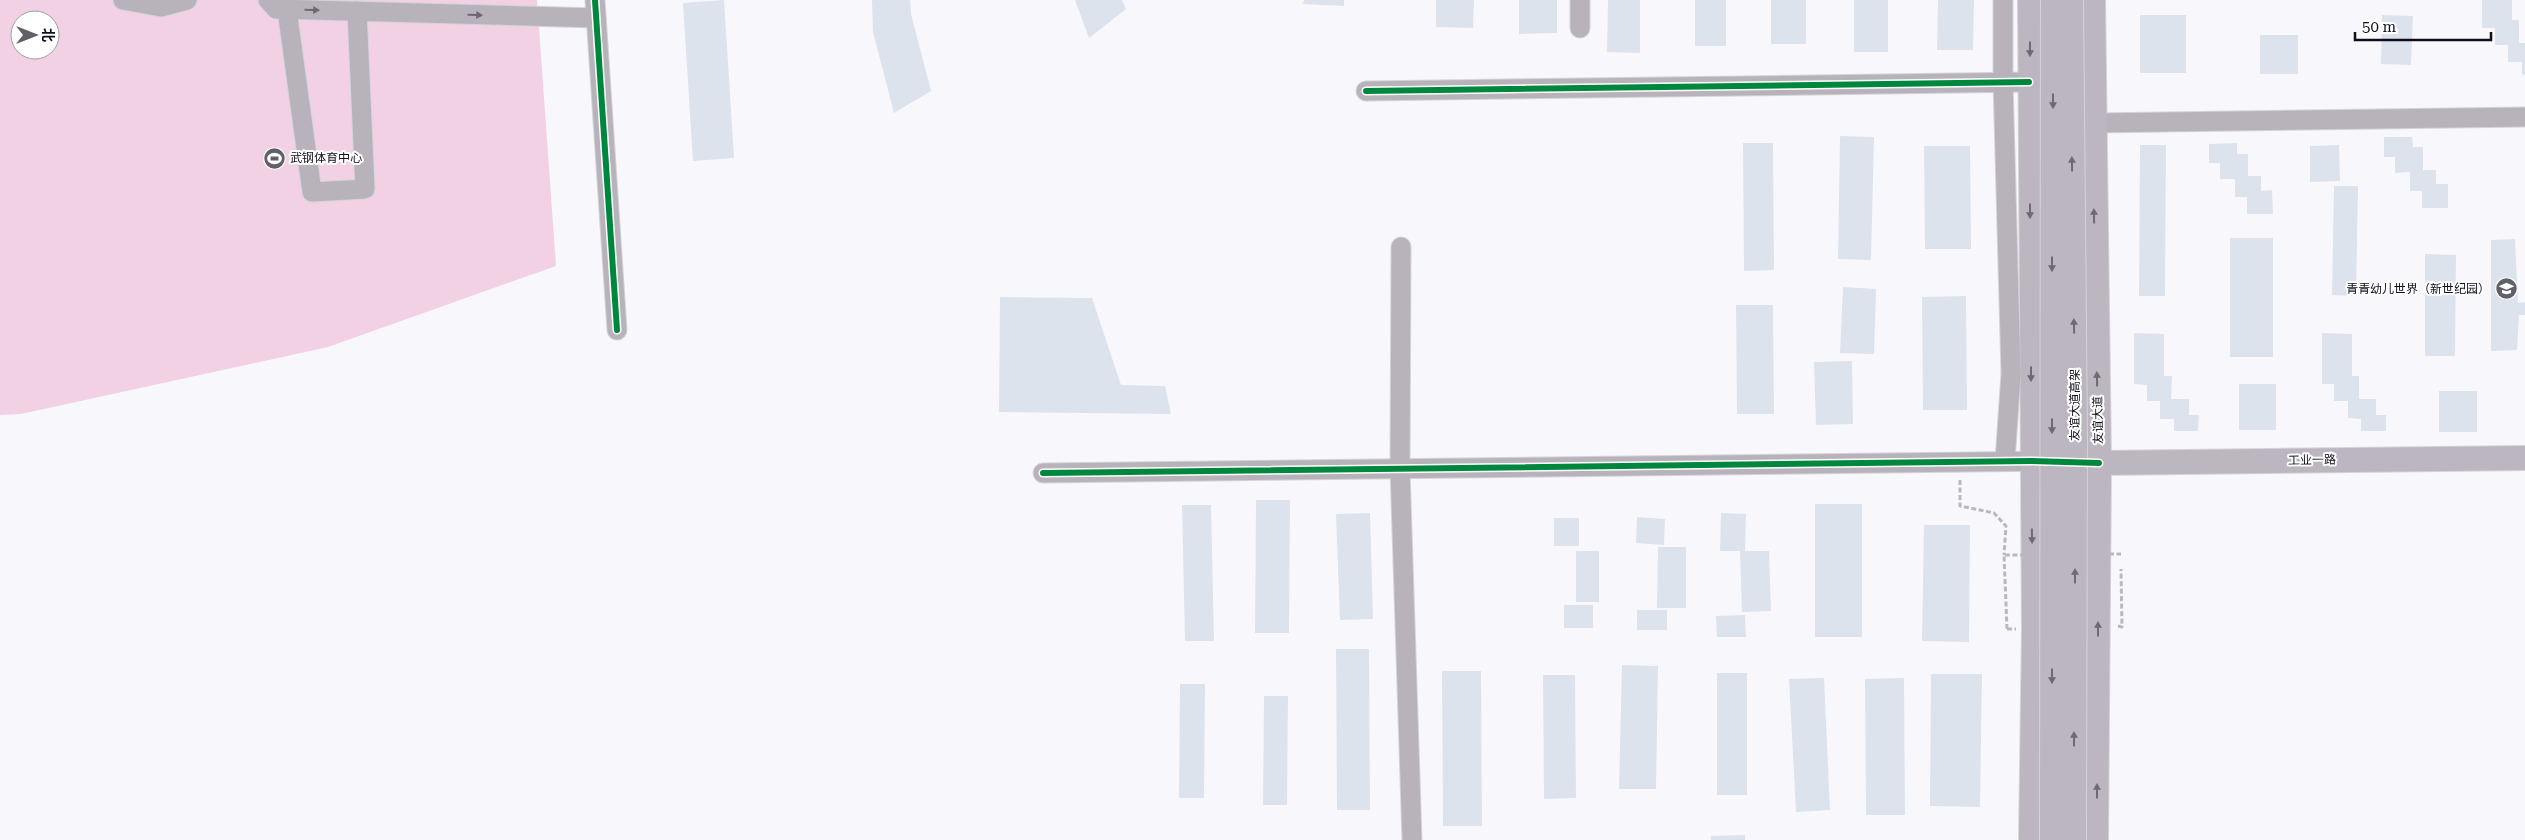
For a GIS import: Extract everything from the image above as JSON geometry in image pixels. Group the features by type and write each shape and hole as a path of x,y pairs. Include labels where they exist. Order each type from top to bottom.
{"main road":[{"path":"2030,0 2031,460 2034,629 2031,840"},
{"name":"友谊大道高架","path":"2052,0 2052,840"},
{"name":"友谊大道高架","path":"2071,0 2075,425 2074,840"},
{"name":"友谊大道","path":"2093,0 2093,123 2099,463 2096,840"},
{"name":"工业一路","path":"2099,463 2525,458"}],"street":[{"path":"123,0 161,7 186,0"},
{"path":"268,0 276,9 287,10 596,9 617,330"},
{"path":"1580,0 1580,28"},
{"path":"2003,0 2003,81 2011,374 2005,461"},
{"path":"287,10 312,192 365,189 357,11"},
{"path":"1366,91 2029,82"},
{"path":"2093,123 2525,117"},
{"path":"1400,247 1400,469 1412,840"},
{"path":"1043,473 2031,460 2099,463"}],"path":[{"path":"1960,462 1960,506 1994,513 2006,526 2004,555"},
{"path":"2121,545 2122,627"}],"shaded area":[{"name":"武钢体育中心","path":"0,0 537,0 556,266 328,347 21,414 0,415"}],"building":[{"path":"724,0 734,158 693,161 683,3"},
{"path":"872,0 910,0 911,14 931,91 894,113 873,32"},
{"path":"1075,0 1122,0 1126,9 1089,38"},
{"path":"1304,0 1344,0 1344,6 1303,4"},
{"path":"1436,0 1474,0 1473,28 1436,27"},
{"path":"1519,0 1557,0 1557,33 1519,34"},
{"path":"1608,0 1640,0 1640,53 1607,52"},
{"path":"1695,0 1726,0 1726,46 1695,46"},
{"path":"1771,0 1806,0 1806,44 1771,44"},
{"path":"1854,0 1888,0 1888,52 1854,52"},
{"path":"1938,0 1974,0 1973,50 1937,50"},
{"path":"2482,0 2512,0 2512,20 2519,20 2519,43 2525,43 2525,75 2522,75 2522,62 2508,62 2508,45 2495,45 2495,28 2482,28"},
{"path":"2140,15 2186,15 2186,73 2140,73"},
{"path":"2382,15 2413,16 2411,65 2381,64"},
{"path":"2260,35 2298,35 2298,74 2260,74"},
{"path":"1840,136 1874,137 1871,260 1838,259"},
{"path":"2384,137 2412,137 2413,147 2423,147 2423,170 2436,170 2436,184 2448,184 2448,208 2422,208 2422,191 2410,191 2410,172 2395,173 2395,157 2384,157"},
{"path":"1743,143 1773,143 1774,270 1744,271"},
{"path":"2237,143 2237,154 2248,154 2248,176 2261,176 2261,191 2272,190 2273,214 2247,214 2247,197 2235,197 2235,179 2220,179 2220,163 2209,163 2209,144"},
{"path":"2140,145 2166,145 2165,296 2139,296"},
{"path":"2339,145 2340,181 2310,182 2310,146"},
{"path":"1924,146 1970,146 1971,249 1925,249"},
{"path":"2334,186 2358,186 2356,296 2332,295"},
{"path":"2230,238 2273,238 2273,357 2230,357"},
{"path":"2515,239 2518,303 2525,302 2525,315 2519,315 2517,350 2491,351 2491,240"},
{"path":"2425,254 2456,255 2455,356 2425,356"},
{"path":"1843,287 1876,289 1874,354 1840,353"},
{"path":"1966,296 1967,410 1923,410 1922,297"},
{"path":"1000,297 1092,298 1121,385 1165,386 1171,414 999,412"},
{"path":"1736,305 1773,305 1774,414 1737,414"},
{"path":"2134,333 2164,334 2164,376 2172,376 2171,399 2189,399 2189,415 2199,415 2198,431 2174,431 2174,419 2160,419 2160,401 2147,401 2147,385 2134,384"},
{"path":"2322,333 2352,334 2352,376 2359,376 2359,399 2376,399 2376,415 2386,415 2386,431 2361,431 2361,419 2348,418 2348,401 2334,401 2334,384 2322,384"},
{"path":"1852,361 1853,424 1816,425 1814,362"},
{"path":"2239,384 2276,384 2276,430 2239,430"},
{"path":"2439,391 2477,391 2477,432 2439,432"},
{"path":"1256,500 1290,500 1289,633 1255,633"},
{"path":"1815,504 1862,504 1862,637 1815,637"},
{"path":"1182,505 1211,505 1214,641 1185,641"},
{"path":"1370,513 1373,619 1340,620 1336,514"},
{"path":"1721,513 1746,514 1745,551 1769,551 1771,611 1742,612 1740,551 1720,551"},
{"path":"1637,517 1665,519 1664,545 1636,543"},
{"path":"1554,518 1579,518 1579,546 1554,546"},
{"path":"1924,525 1970,525 1969,642 1922,641"},
{"path":"1658,547 1686,547 1686,608 1657,608"},
{"path":"1576,551 1599,551 1599,602 1576,602"},
{"path":"1564,605 1593,605 1593,628 1564,628"},
{"path":"1637,610 1667,610 1667,630 1637,630"},
{"path":"1745,615 1746,637 1717,637 1716,616"},
{"path":"1336,649 1369,649 1370,810 1337,810"},
{"path":"1622,665 1658,666 1656,789 1619,789"},
{"path":"1442,671 1481,671 1482,826 1443,826"},
{"path":"1717,673 1747,673 1747,795 1717,795"},
{"path":"1931,674 1982,674 1980,807 1930,806"},
{"path":"1543,675 1575,675 1576,798 1544,799"},
{"path":"1824,678 1830,810 1796,812 1789,679"},
{"path":"1904,678 1905,815 1866,815 1865,679"},
{"path":"1180,684 1205,684 1204,798 1179,798"},
{"path":"1264,696 1288,696 1287,805 1263,805"},
{"path":"1745,835 1745,840 1711,840 1711,836"}],"cycle path":[{"path":"595,0 617,330"},
{"path":"1366,91 2029,82"},
{"path":"1043,473 2031,461 2099,463"}],"place":[{"name":"武钢体育中心","path":"274,158"},
{"name":"青青幼儿世界（新世纪园）","path":"2506,289"}]}
